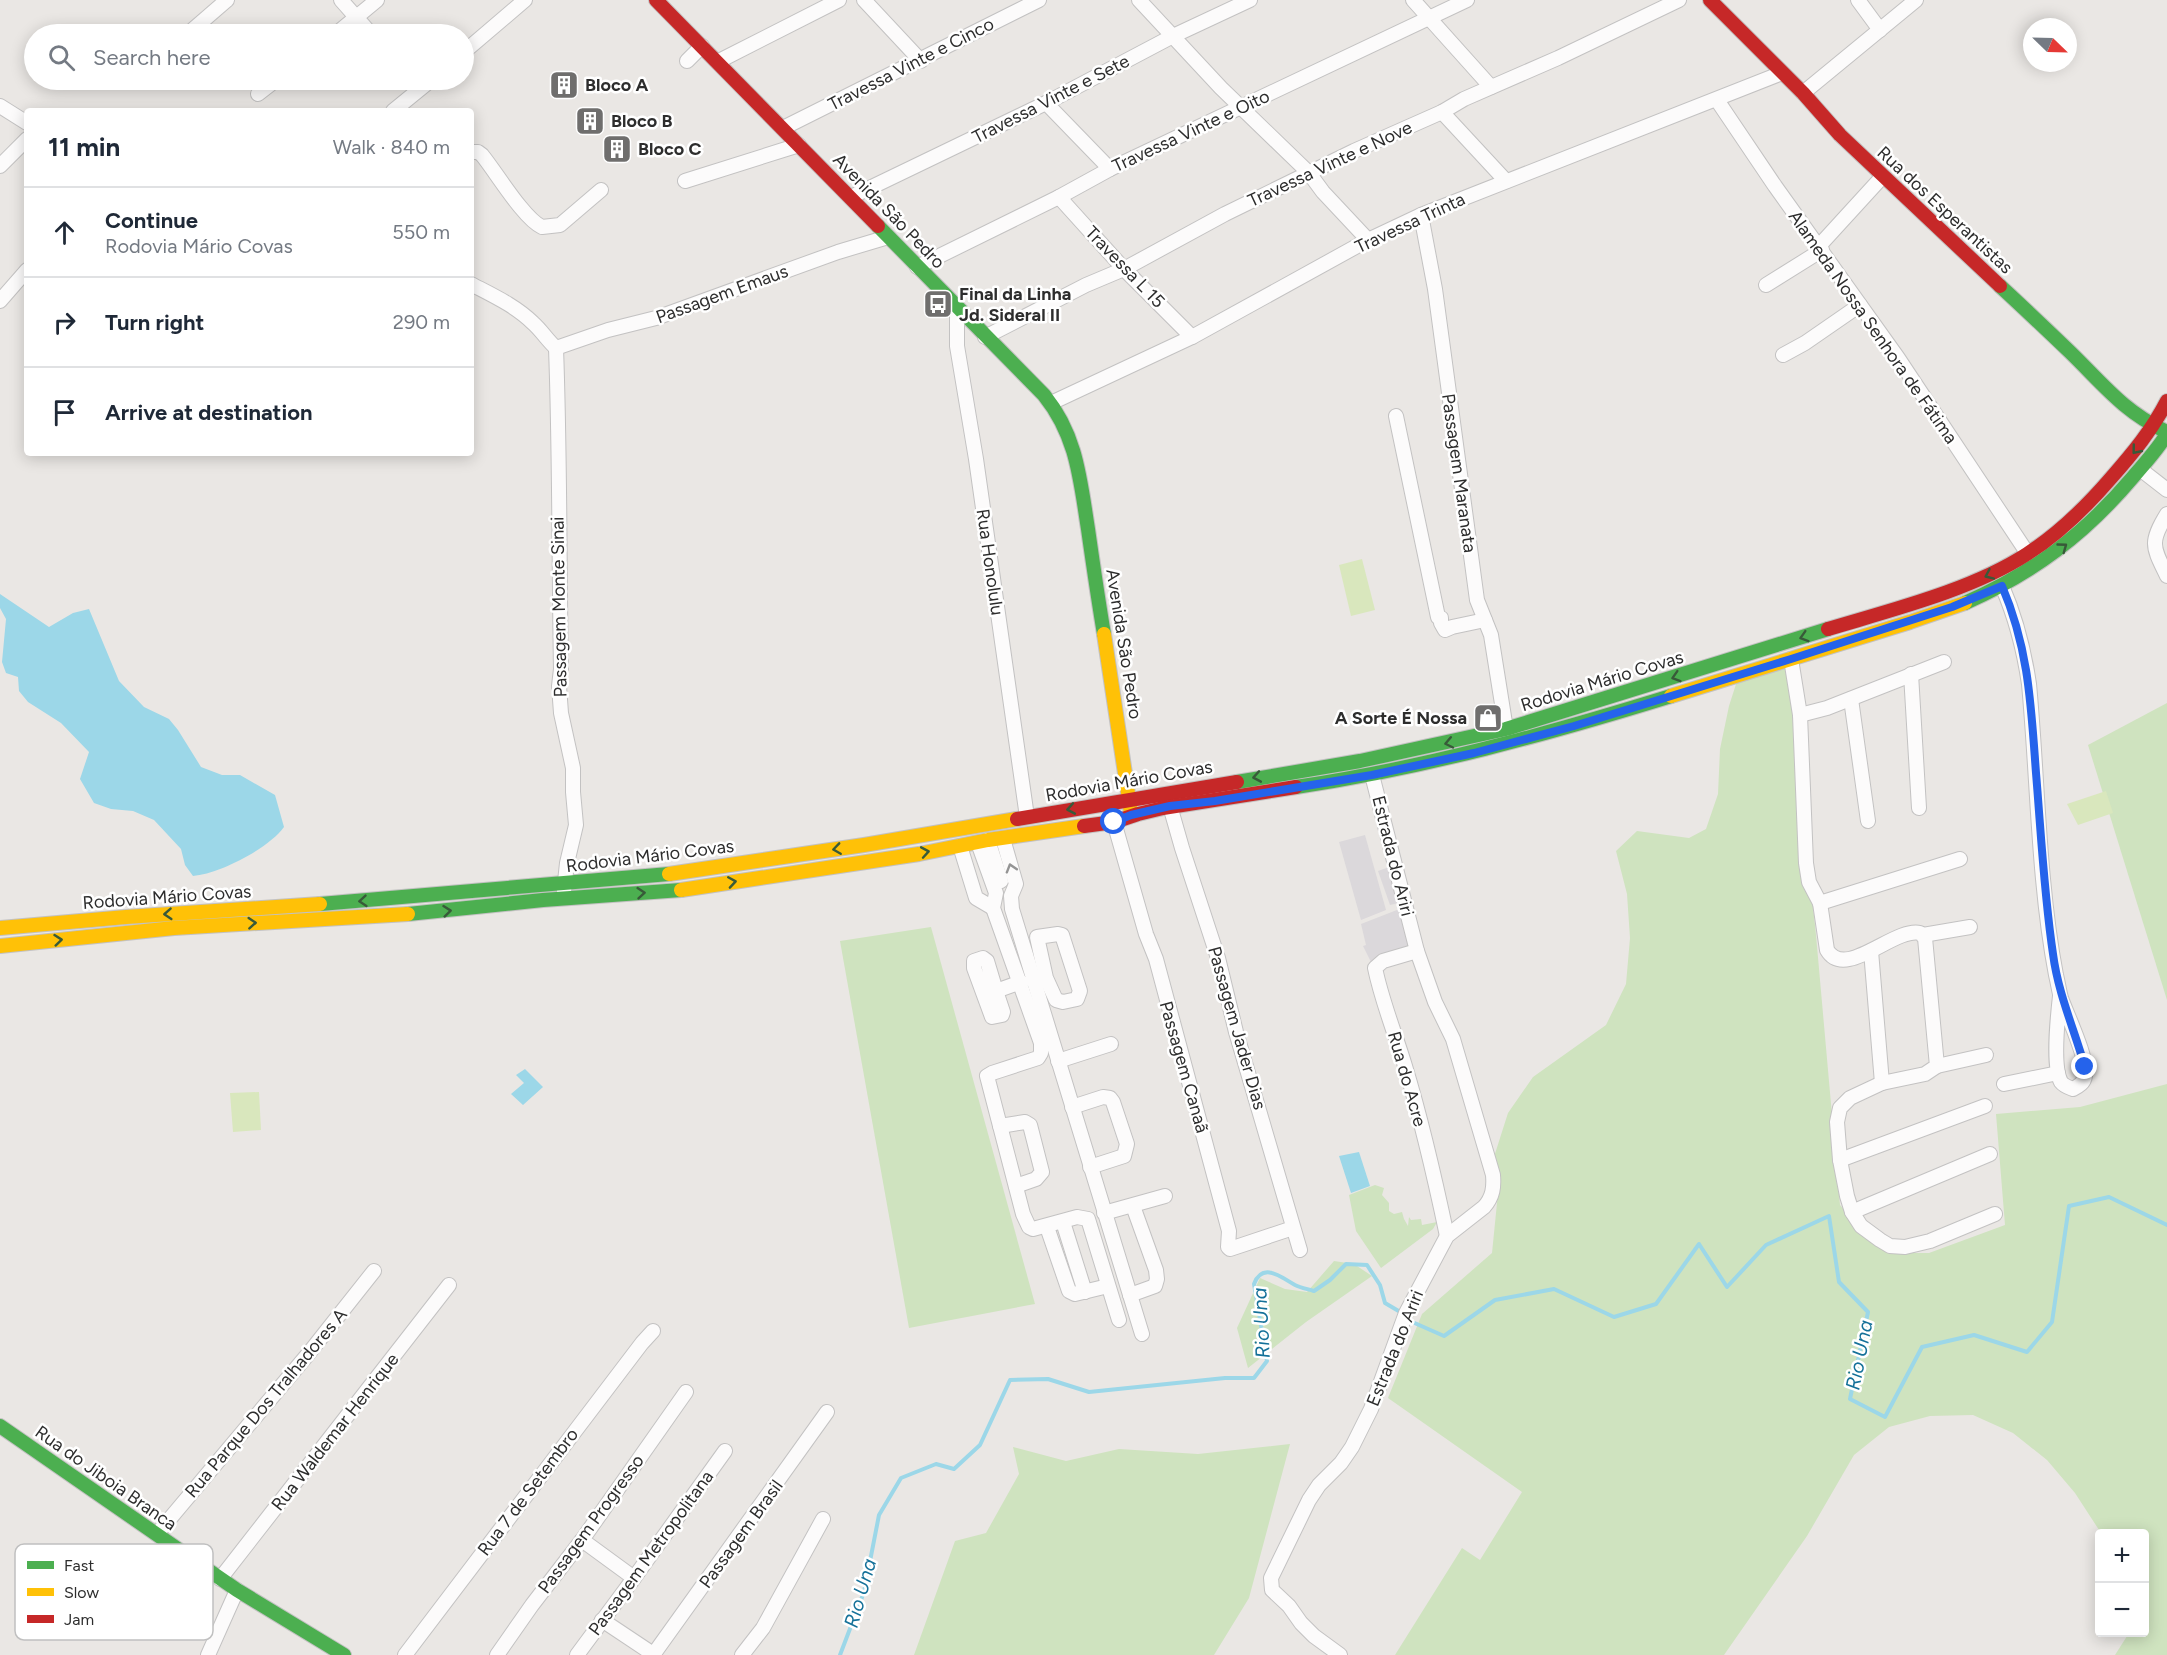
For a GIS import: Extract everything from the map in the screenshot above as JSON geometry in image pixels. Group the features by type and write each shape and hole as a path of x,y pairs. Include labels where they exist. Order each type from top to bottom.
{"main road":[{"name":"Avenida São Pedro","path":"656,0 1051,403 1070,432 1078,465 1131,815"},
{"name":"Rua dos Esperantistas","path":"1710,0 1803,93 1840,135 2071,352 2117,400 2136,416 2163,430"},
{"name":"Rodovia Mário Covas","path":"0,928 351,902 542,893 564,899 674,891 1114,822 1131,815 1170,806 1215,801 1372,775 1474,753 1563,729 1791,659 1952,607 2002,586 2071,542 2094,522 2140,469 2163,430 2167,401"},
{"name":"Rodovia Mário Covas","path":"0,945 164,929 431,913 542,893 564,884 672,874 864,846 1360,761 1506,729 1903,606 1975,581 2006,567 2061,530 2087,506 2132,455 2163,430"},
{"path":"1732,659 1737,676"},
{"name":"Rua do Jiboia Branca","path":"0,1426 171,1544"},
{"name":"Rua do Jiboia Branca","path":"213,1574 345,1655"}],"street":[{"path":"199,24 227,0"},
{"path":"341,0 362,24"},
{"path":"349,24 377,0"},
{"path":"474,43 525,0"},
{"path":"717,62 839,0"},
{"path":"864,0 921,61"},
{"name":"Travessa Vinte e Cinco","path":"783,128 1039,0"},
{"path":"1139,0 1221,88 1309,173 1323,192 1368,240"},
{"name":"Travessa Vinte e Sete","path":"851,197 1046,103 1173,36 1250,0"},
{"path":"1413,0 1491,87"},
{"name":"Travessa Vinte e Oito","path":"917,267 1059,197 1110,169 1467,0"},
{"name":"Travessa Vinte e Nove","path":"985,337 1050,303 1124,269 1226,214 1354,151 1679,0"},
{"path":"1858,0 1880,30"},
{"path":"1803,93 1917,0"},
{"path":"687,62 702,46"},
{"name":"Travessa Trinta","path":"1051,403 1192,337 1368,240 1421,215 1782,73"},
{"path":"258,94 263,90"},
{"path":"396,108 415,90"},
{"name":"Alameda Nossa Senhora de Fátima","path":"1717,100 1860,305 2028,554"},
{"path":"1046,103 1110,169"},
{"path":"0,106 24,121"},
{"path":"1442,112 1506,182"},
{"path":"0,166 24,142"},
{"path":"685,181 799,145"},
{"path":"474,151 482,154 532,220 542,227 560,225 601,190"},
{"path":"1766,285 1820,248 1883,176"},
{"name":"Travessa L 15","path":"1059,197 1124,269 1192,337"},
{"name":"Passagem Maranata","path":"1421,215 1435,289 1477,600 1494,650 1506,729"},
{"name":"Passagem Emaus","path":"556,348 608,330 656,318 838,252 888,237"},
{"path":"0,301 24,273"},
{"path":"474,286 526,316 546,340 556,348"},
{"path":"1784,356 1860,305"},
{"name":"Rua Honolulu","path":"957,307 957,346 976,459 1027,817"},
{"name":"Passagem Monte Sinai","path":"556,348 561,669 559,686 561,713 573,768 576,825 564,884 564,899"},
{"path":"1396,416 1441,623 1445,630 1485,620"},
{"path":"2140,469 2167,490"},
{"path":"2167,514 2155,535 2154,543 2167,576"},
{"path":"2002,586 2014,614 2026,663 2048,913 2060,996 2056,1034 2058,1073 2065,1086 2073,1089 2081,1084 2085,1076 2085,1067 2075,1032 2060,996"},
{"path":"1791,659 1800,715 1806,863 1809,882 1820,903 1830,955 1841,961 1847,961 1908,933 1916,932 1923,935 1970,927"},
{"path":"1800,715 1851,699 1944,662"},
{"path":"1911,674 1919,808"},
{"path":"1851,699 1868,820"},
{"name":"Estrada do Ariri","path":"1340,1655 1314,1636 1301,1623 1272,1590 1270,1578 1309,1500 1352,1447 1375,1399 1403,1320 1447,1236 1489,1202 1494,1186 1493,1175 1453,1039 1435,1002 1417,951 1372,775"},
{"name":"Passagem Jader Dias","path":"1170,806 1218,958 1236,1032 1300,1250"},
{"name":"Passagem Canaã","path":"1114,822 1146,934 1156,958 1220,1196 1229,1231 1228,1247 1230,1249 1293,1228"},
{"path":"1003,838 1016,884 1011,896 1012,909 1142,1334"},
{"path":"983,842 1002,886 1011,896"},
{"path":"983,842 996,893 993,908"},
{"path":"960,846 976,898 993,908 1033,980 1056,1000 1063,1002 1077,999 1080,991 1064,938 1058,934 1037,937 1033,980 1041,1053 1038,1058 987,1076 1023,1214 1029,1227 1033,1229 1047,1227 1077,1217 1088,1219 1119,1320"},
{"path":"1820,903 1960,860"},
{"path":"1923,935 1926,945 1937,1066"},
{"name":"Rua do Acre","path":"1417,951 1383,961 1375,968 1380,992 1405,1066 1431,1163 1447,1236"},
{"path":"1871,951 1882,1083"},
{"path":"996,991 1033,980"},
{"path":"1058,1061 1111,1044"},
{"path":"1986,1055 1937,1066 1925,1074 1882,1083 1850,1098 1840,1108 1837,1122 1840,1160 1852,1212 1861,1226 1880,1240 1890,1245 1905,1246 1930,1241 1995,1214"},
{"path":"2004,1084 2058,1073"},
{"path":"1072,1107 1103,1097 1110,1098 1127,1143 1124,1156 1090,1167"},
{"path":"1840,1160 1984,1106"},
{"path":"1000,1126 1025,1122 1030,1125 1042,1172 1036,1179 1016,1186"},
{"path":"1852,1212 1990,1154"},
{"path":"1104,1213 1165,1196"},
{"path":"1130,1295 1155,1286 1157,1279 1156,1270 1133,1206"},
{"path":"1063,1222 1085,1292"},
{"path":"1047,1227 1069,1291 1076,1294 1108,1286"},
{"name":"Rua Parque Dos Tralhadores A","path":"157,1534 309,1353 374,1271"},
{"name":"Rua Waldemar Henrique","path":"220,1579 449,1285"},
{"name":"Rua 7 de Setembro","path":"405,1655 628,1361 654,1331"},
{"name":"Passagem Progresso","path":"497,1655 582,1540 686,1392"},
{"name":"Passagem Brasil","path":"653,1655 827,1412"},
{"name":"Passagem Metropolitana","path":"577,1655 725,1450"},
{"path":"742,1655 763,1628 824,1519"},
{"path":"582,1540 634,1578"},
{"path":"208,1655 237,1590"},
{"path":"602,1620 653,1655"}],"shaded area":[{"path":"1365,835 1386,910 1361,920 1339,842"},
{"path":"1392,866 1399,903 1390,905 1378,871"},
{"path":"1402,908 1412,947 1371,962 1363,946 1366,945 1361,924"}],"green space":[{"path":"1362,559 1375,610 1351,616 1339,565"},
{"path":"1788,667 1816,935 1840,1205 1866,1235 1899,1253 1929,1253 2005,1225 1996,1114 2080,1107 2167,1084 2167,1655 2115,1655 2126,1637 2149,1637 2149,1529 2098,1529 2075,1493 2047,1460 2013,1433 1973,1415 1930,1416 1889,1427 1854,1455 1807,1536 1724,1655 1395,1655 1462,1548 1480,1560 1522,1492 1388,1398 1422,1314 1492,1253 1499,1183 1493,1160 1508,1113 1533,1077 1606,1025 1626,984 1630,938 1627,894 1616,851 1637,831 1689,838 1706,829 1718,794 1720,749 1737,681"},
{"path":"2167,703 2167,1000 2088,745"},
{"path":"2106,791 2113,813 2078,825 2067,804"},
{"path":"931,927 1035,1304 909,1328 840,941"},
{"path":"259,1092 261,1130 233,1132 230,1093"},
{"path":"1375,1185 1384,1188 1382,1195 1389,1203 1389,1211 1394,1214 1402,1212 1408,1226 1409,1217 1411,1220 1421,1219 1422,1225 1437,1222 1433,1229 1381,1268 1356,1231 1349,1195"},
{"path":"1334,1261 1354,1264 1372,1276 1306,1322 1248,1368 1237,1328 1260,1278 1285,1289 1307,1292"},
{"path":"1290,1444 1249,1598 1214,1655 914,1655 955,1541 986,1533 1019,1474 1013,1447 1066,1461 1119,1449 1198,1454"}],"water":[{"path":"0,594 49,627 73,613 89,609 119,681 144,707 169,719 201,767 222,775 240,775 275,795 284,827 267,844 242,859 216,871 193,876 185,865 181,849 154,820 133,811 111,809 94,803 80,779 89,752 61,723 28,702 19,691 18,677 6,673 2,662 6,619 0,608"},
{"path":"525,1069 543,1087 523,1105 511,1094 524,1083 516,1075"},
{"path":"1359,1152 1370,1186 1351,1193 1339,1156"}],"waterway":[{"name":"Rio Una","path":"1407,1318 1444,1336 1495,1300 1554,1289 1614,1317 1656,1304 1699,1244 1727,1287 1766,1245 1829,1216 1839,1282 1868,1312 1850,1399 1885,1417 1922,1347 1974,1335 2027,1352 2052,1322 2069,1206 2109,1197 2167,1225"},
{"name":"Rio Una","path":"840,1655 864,1592 879,1515 901,1478 936,1464 954,1469 980,1445 1010,1380 1048,1379 1089,1392 1225,1378 1254,1378 1267,1361 1254,1284 1262,1273 1273,1273 1297,1286 1314,1291 1330,1280 1346,1264 1367,1265 1380,1285 1385,1303 1402,1313"}],"traffic: fast":[{"path":"878,226 1044,395 1064,426 1079,475 1104,634"},
{"path":"2000,286 2125,406 2165,431"},
{"path":"1965,603 2013,579 2076,534 2115,498 2167,434"},
{"path":"1237,782 1360,761 1506,729 1828,629"},
{"path":"1296,787 1391,770 1485,749 1671,696"},
{"path":"320,904 669,874"},
{"path":"408,914 543,900 681,890"},
{"path":"0,1426 171,1544"},
{"path":"213,1573 344,1655"}],"traffic: slow":[{"path":"1671,696 1965,603"},
{"path":"1104,634 1131,813"},
{"path":"669,874 1017,819"},
{"path":"681,890 1084,826"},
{"path":"0,928 320,904"},
{"path":"0,946 174,928 408,914"}],"traffic: jam":[{"path":"656,0 878,226"},
{"path":"1710,0 1803,93 1840,135 2000,286"},
{"path":"1828,629 1956,589 2005,567 2039,546 2072,519 2102,489 2142,441 2167,401"},
{"path":"1017,819 1237,782"},
{"path":"1084,826 1114,822 1163,808 1296,787"}],"place":[{"name":"Bloco A","path":"564,85"},
{"name":"Bloco B","path":"590,121"},
{"name":"Bloco C","path":"617,149"},
{"name":"Final da Linha Jd. Sideral II","path":"938,304"},
{"name":"A Sorte É Nossa","path":"1488,718"}],"route":[{"path":"1114,822 1131,815 1170,806 1215,801 1372,775 1474,753 1574,726 1791,659 1952,607 2002,586 2014,614 2026,663 2032,710 2044,880 2053,957 2060,996 2075,1032 2085,1067"}]}
